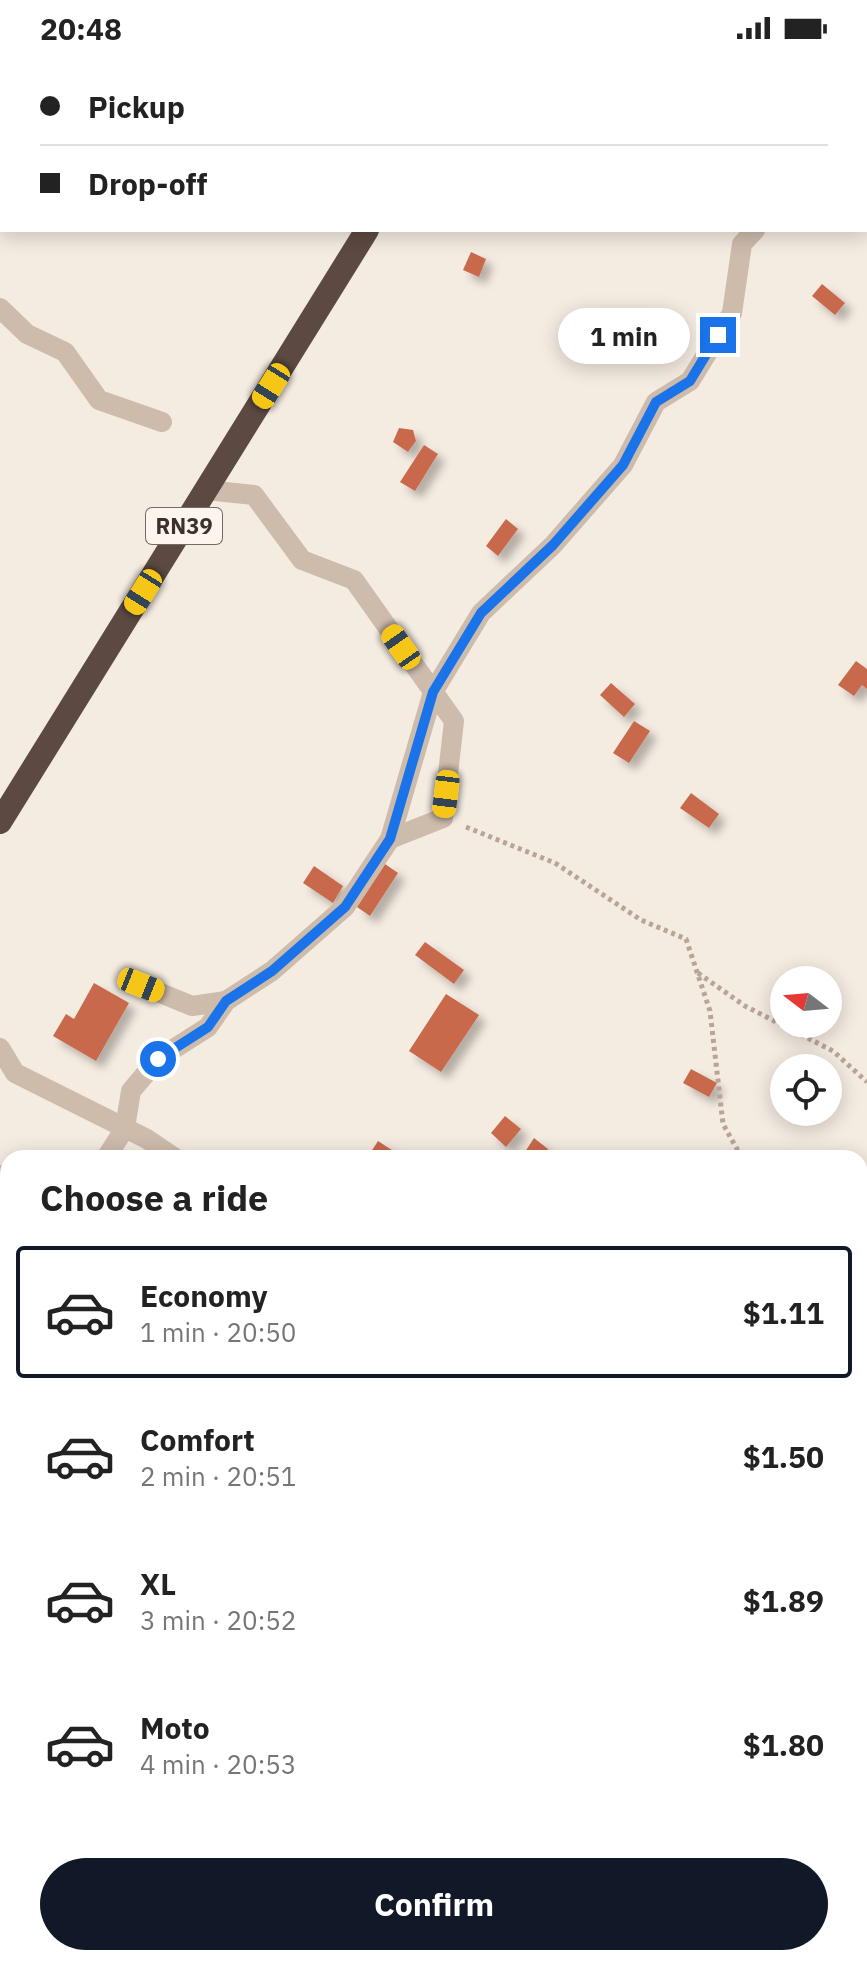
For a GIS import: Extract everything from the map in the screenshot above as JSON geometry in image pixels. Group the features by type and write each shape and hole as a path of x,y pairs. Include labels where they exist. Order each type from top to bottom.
{"highway":[{"name":"RN39","path":"0,822 366,232"}],"street":[{"path":"111,1150 125,1128 131,1091 158,1059 208,1027 226,1001 272,971 345,907 390,839 433,692 481,613 553,545 623,465 656,402 690,381 732,313 742,244 753,232"},
{"path":"0,308 27,334 65,352 99,400 162,422"},
{"path":"206,490 254,495 302,560 354,580 454,721 443,818 390,839"},
{"path":"141,985 192,1006 226,1001"},
{"path":"0,1048 15,1073 125,1128 162,1150"}],"path":[{"path":"443,818 555,863 641,920 686,939 710,1011 723,1124 738,1150"},
{"path":"697,972 745,1006 833,1051 867,1082"}],"building":[{"path":"471,252 486,259 479,277 463,270"},
{"path":"822,284 845,303 835,315 812,296"},
{"path":"399,428 413,430 416,441 408,452 393,442"},
{"path":"424,445 438,454 415,491 400,482"},
{"path":"506,519 518,529 498,556 486,546"},
{"path":"856,661 867,669 867,689 862,685 854,696 838,685"},
{"path":"611,683 635,704 624,717 600,695"},
{"path":"634,721 650,731 629,763 613,753"},
{"path":"691,793 719,814 709,828 680,808"},
{"path":"385,864 398,873 370,916 357,907"},
{"path":"314,866 343,886 333,903 303,883"},
{"path":"425,942 464,970 454,984 415,955"},
{"path":"94,983 129,1003 96,1061 53,1036 66,1014 74,1019"},
{"path":"446,994 479,1015 441,1072 409,1051"},
{"path":"691,1069 717,1083 709,1097 683,1083"},
{"path":"505,1116 521,1129 506,1147 491,1133"},
{"path":"534,1138 548,1149 547,1150 526,1150"},
{"path":"378,1141 392,1150 372,1150"}],"route":[{"path":"158,1059 208,1027 226,1001 272,971 345,907 390,839 433,692 481,613 553,545 623,465 656,402 690,381 718,335"}]}
